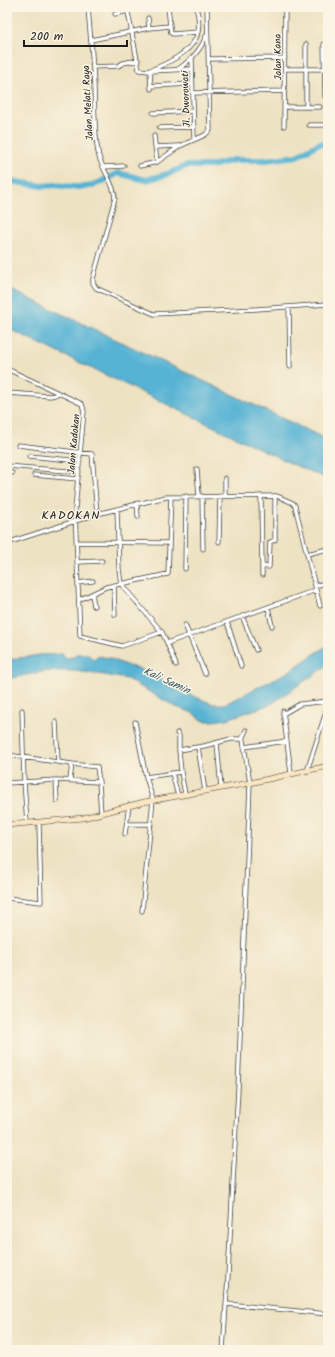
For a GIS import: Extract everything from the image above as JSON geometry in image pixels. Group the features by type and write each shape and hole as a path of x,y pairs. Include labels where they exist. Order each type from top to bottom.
{"street":[{"name":"Jalan Melati Raya","path":"88,7 93,67 96,134 99,156 115,198 93,279 93,283 96,288 154,314 289,307"},
{"path":"168,7 171,33 198,32"},
{"path":"150,71 171,61 196,38 199,20 196,7"},
{"path":"140,166 157,162 180,146 205,135 210,130 207,7"},
{"name":"Jalan Kana","path":"284,7 284,126"},
{"path":"115,14 127,9 140,71 192,69"},
{"path":"148,18 149,28"},
{"path":"91,40 149,28 170,26"},
{"path":"178,69 192,58 204,42 207,34"},
{"path":"306,44 306,107"},
{"path":"324,44 326,69 325,97"},
{"name":"Jl. Dworowati","path":"192,58 194,140"},
{"path":"208,59 285,58"},
{"path":"93,67 118,66 123,63 138,60"},
{"path":"285,69 326,69"},
{"path":"150,71 151,87 192,84"},
{"path":"192,93 285,91"},
{"path":"285,107 320,107"},
{"path":"153,113 193,111"},
{"path":"309,125 328,126"},
{"path":"159,128 193,127"},
{"path":"154,136 157,162"},
{"path":"155,147 180,146"},
{"path":"103,167 124,166"},
{"path":"328,193 328,223"},
{"path":"290,367 289,307 328,304"},
{"name":"Jalan Kadokan","path":"7,369 82,404 84,410 75,521 80,636 122,646 162,632"},
{"path":"7,393 50,396 58,393"},
{"path":"18,445 91,453 93,455 97,514"},
{"path":"29,456 80,461"},
{"path":"7,466 79,472"},
{"path":"197,469 203,549"},
{"path":"7,473 12,473"},
{"path":"34,475 78,479"},
{"path":"225,478 225,496"},
{"path":"185,568 186,496"},
{"path":"219,542 220,496"},
{"path":"261,496 262,575"},
{"path":"7,543 97,514 137,503 171,497 275,496 294,504 320,606"},
{"path":"262,566 269,567 270,542 275,540 275,496"},
{"path":"79,600 106,587 168,574 168,543 171,497"},
{"path":"137,503 138,517"},
{"path":"117,509 121,584 162,632 176,665"},
{"path":"76,542 168,543"},
{"path":"306,554 328,549"},
{"path":"77,562 102,561"},
{"path":"78,583 93,581"},
{"path":"167,643 268,607 328,582"},
{"path":"114,585 115,615"},
{"path":"92,594 94,606"},
{"path":"268,607 272,626"},
{"path":"242,616 256,650"},
{"path":"227,622 241,666"},
{"path":"185,624 205,674"},
{"path":"291,773 283,712 300,704 328,701 325,715 307,770"},
{"path":"22,710 27,823"},
{"path":"56,722 58,762"},
{"path":"135,722 146,777 153,800 142,911"},
{"path":"223,1350 227,1304 238,1089 250,782 242,739 246,730"},
{"path":"177,733 179,736 179,750 185,794"},
{"path":"179,750 231,739 242,739"},
{"path":"244,747 287,741"},
{"path":"217,743 221,788"},
{"path":"198,747 205,791"},
{"path":"7,755 97,767 101,814"},
{"path":"70,780 72,764"},
{"path":"7,825 83,818 129,805 328,766"},
{"path":"146,777 182,772"},
{"path":"172,773 178,796"},
{"path":"56,780 57,801"},
{"path":"7,783 56,780 99,782"},
{"path":"126,834 129,805"},
{"path":"7,898 41,902 39,822"},
{"path":"128,824 151,824"},
{"path":"227,1304 328,1314"}],"water":[{"path":"7,288 328,440 328,479 292,464 7,328"},
{"path":"328,645 328,665 271,704 227,719 212,721 204,721 191,712 176,707 127,679 75,671 46,671 7,679 7,660 39,655 63,654 66,658 74,657 76,654 88,654 93,659 96,659 97,656 109,658 128,666 138,668 160,679 171,687 213,704 225,704 288,672"}],"waterway":[{"path":"7,178 9,181 42,186 55,185 86,187 99,183 118,173 146,180 168,174 186,166 211,166 234,160 265,160 297,156 318,144 328,143"}],"district":[{"name":"KADOKAN","path":"71,515"}],"water label":[{"name":"Kali Samin","path":"167,680"}]}
